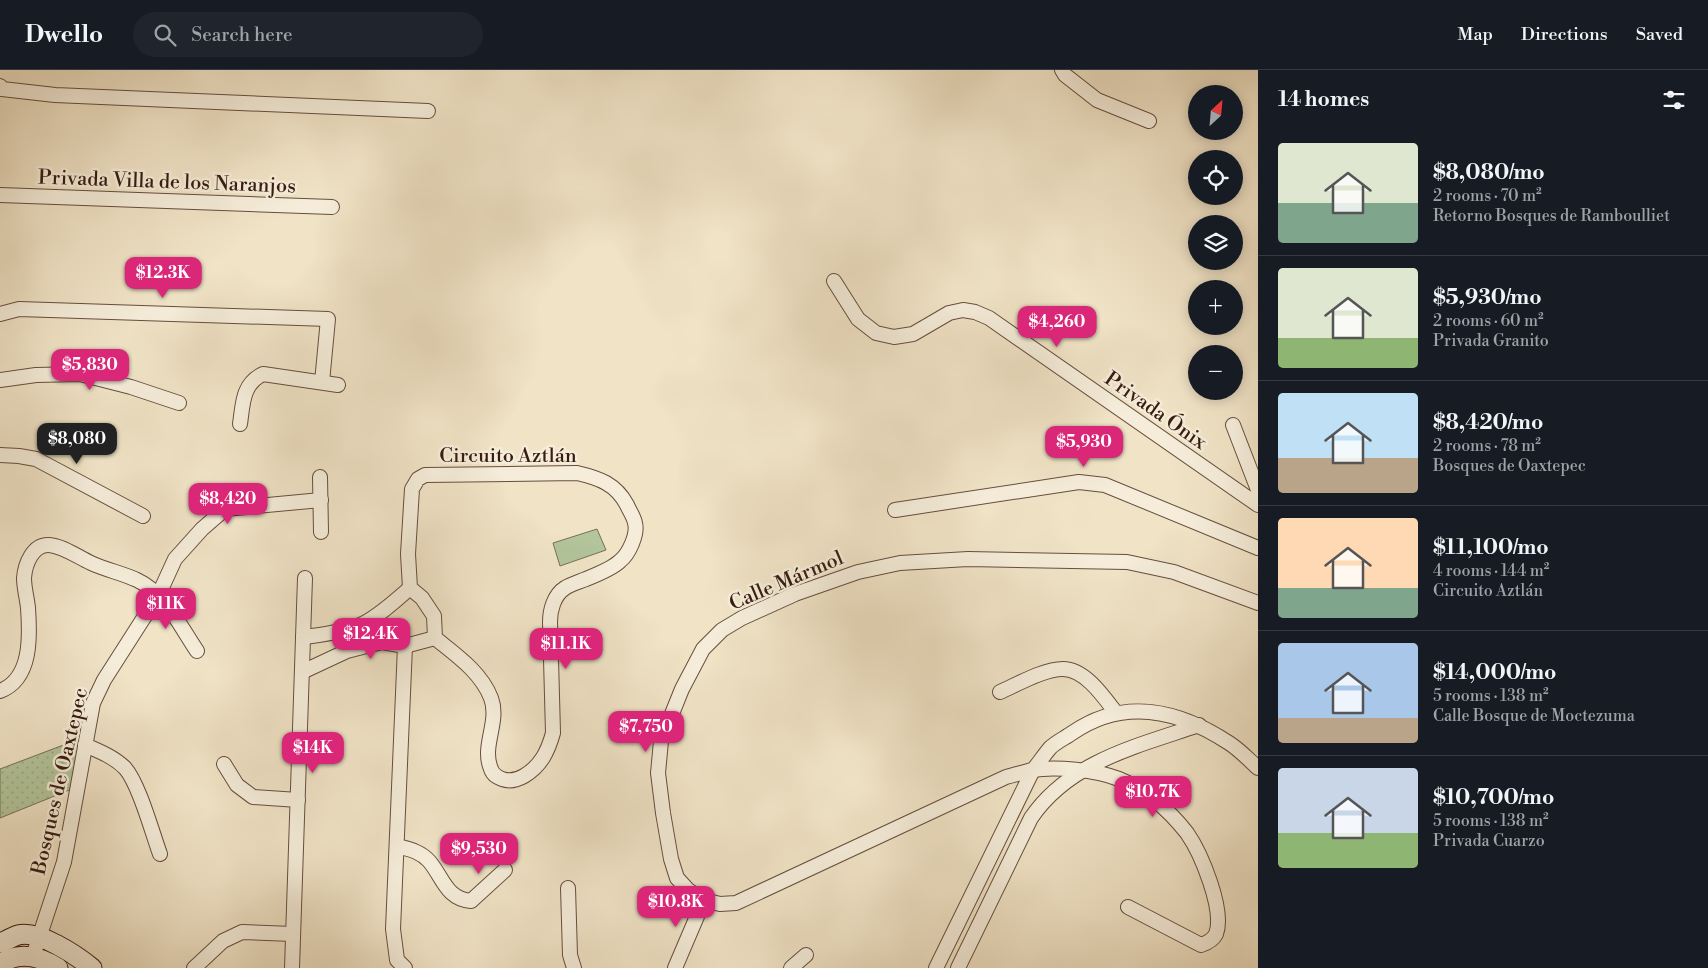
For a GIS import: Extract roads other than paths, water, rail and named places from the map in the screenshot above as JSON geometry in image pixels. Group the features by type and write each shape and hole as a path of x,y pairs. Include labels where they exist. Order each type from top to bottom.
{"street":[{"path":"1062,70 1065,75 1097,100 1149,121"},
{"path":"0,86 2,88 55,95 428,111"},
{"name":"Privada Villa de los Naranjos","path":"0,195 332,207"},
{"name":"Privada Ónix","path":"834,281 858,319 876,333 894,337 913,334 949,314 963,310 975,312 989,318 1258,505"},
{"path":"0,314 19,310 328,319 322,382"},
{"path":"0,380 80,374 131,387 179,403"},
{"path":"240,424 244,394 253,378 263,374 338,385"},
{"path":"1233,425 1258,490"},
{"path":"0,455 36,459 143,516"},
{"name":"Circuito Aztlán","path":"410,588 408,554 412,489 418,479 425,475 577,473 597,477 612,487 624,500 635,523 634,538 621,561 564,588 555,599 550,611 553,733 549,748 542,760 531,772 516,780 506,780 496,776 491,770 487,752 494,718 492,700 484,683 470,667 435,638"},
{"path":"320,477 321,532"},
{"path":"896,510 1079,482 1105,486 1258,548"},
{"name":"Bosques de Oaxtepec","path":"33,956 64,862 93,703 104,680 159,594 175,559 202,529 225,509 320,500"},
{"path":"0,691 10,687 22,672 27,655 28,608 24,578 27,562 36,549 48,545 63,549 100,567 138,580 159,594 197,651"},
{"name":"Calle Mármol","path":"1084,769 1034,770 1006,777 736,903 720,904 704,900 688,890 677,878 671,859 658,773 662,741 682,688 703,649 722,630 742,618 795,594 858,572 900,563 968,559 1127,562 1174,572 1258,604"},
{"path":"292,968 305,578"},
{"path":"302,672 347,651 382,642 405,646 435,638 434,616 422,598 410,588 390,606 362,624 330,634 303,637"},
{"path":"405,646 393,930 397,960 405,968"},
{"path":"1000,692 1050,671 1064,669 1082,676 1099,690 1116,713"},
{"path":"936,968 1034,770 1051,747 1083,726 1116,713 1146,712 1172,714 1199,725 1231,744 1258,768"},
{"path":"958,968 1031,818 1040,805 1059,787 1084,769 1109,756 1199,725"},
{"path":"85,745 111,757 126,769 135,786 160,854"},
{"path":"224,764 237,785 253,797 298,800"},
{"path":"1084,769 1119,779 1147,793 1166,810 1187,834 1204,863 1214,896 1218,920 1216,935 1209,942 1201,945 1128,907"},
{"path":"396,846 413,850 428,860 448,890 460,900 471,901 505,870"},
{"path":"568,888 570,955 574,968"},
{"path":"675,968 704,900"},
{"path":"194,968 223,941 242,932 293,934"},
{"path":"0,943 20,934 39,937 58,944 92,968"},
{"path":"791,968 806,955"},
{"path":"0,964 8,959 33,956 50,962 58,968"}]}
